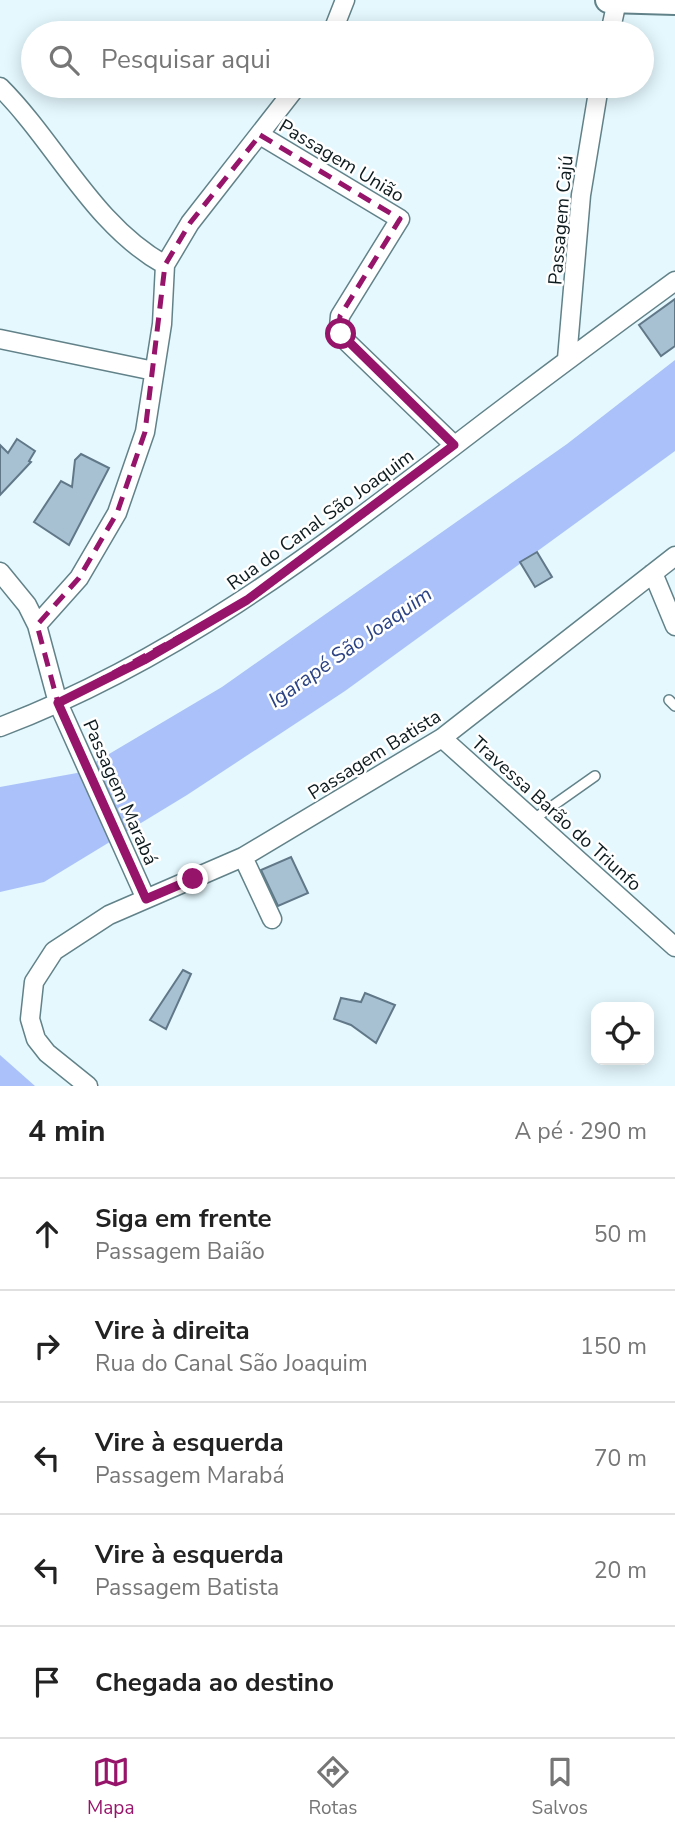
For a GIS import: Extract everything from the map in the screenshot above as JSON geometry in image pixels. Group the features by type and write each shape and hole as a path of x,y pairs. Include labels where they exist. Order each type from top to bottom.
{"street":[{"path":"337,21 345,0"},
{"path":"608,0 675,2"},
{"path":"613,21 617,1"},
{"path":"0,87 19,106 110,222 133,243 165,265"},
{"path":"37,625 79,579 117,513 145,432 162,324 165,265 190,223 288,98"},
{"name":"Passagem Cajú","path":"567,359 581,195 597,98"},
{"name":"Passagem União","path":"260,135 398,217 400,222 340,316 341,334 454,445"},
{"name":"Rua do Canal São Joaquim","path":"0,727 58,703 144,660 247,600 675,281"},
{"path":"0,339 154,371"},
{"name":"Passagem Batista","path":"88,1086 47,1053 36,1039 30,1019 34,982 45,961 66,941 109,915 243,857 442,738 675,556"},
{"name":"Passagem Marabá","path":"0,572 27,605 37,625 58,703 146,899"},
{"path":"653,573 675,626"},
{"name":"Travessa Barão do Triunfo","path":"442,738 675,947"},
{"path":"243,857 272,919"}],"lane":[{"path":"534,819 595,776"}],"highlighted area":[{"path":"260,135 400,219 340,316 339,327 344,339 454,445 247,600 58,703 37,625 79,578 117,513 145,432 165,265 190,223"}],"water":[{"name":"Igarapé São Joaquim","path":"675,360 675,451 345,691 187,795 44,882 0,892 0,787 77,773 222,687 567,444"},
{"path":"0,1055 35,1086 0,1086"}],"building":[{"path":"675,299 675,346 661,356 639,325"},
{"path":"17,439 35,451 29,461 31,462 0,495 0,445 8,453"},
{"path":"81,454 109,468 69,545 34,522 61,481 72,487 75,460"},
{"path":"537,552 552,577 535,587 520,562"},
{"path":"291,857 308,893 278,906 261,870"},
{"path":"183,970 191,974 166,1029 150,1020"},
{"path":"365,993 395,1005 376,1043 351,1025 334,1019 341,998 361,1002"}],"route":[{"path":"193,879 146,899 58,703 144,660 247,600 454,445 341,334"}]}
